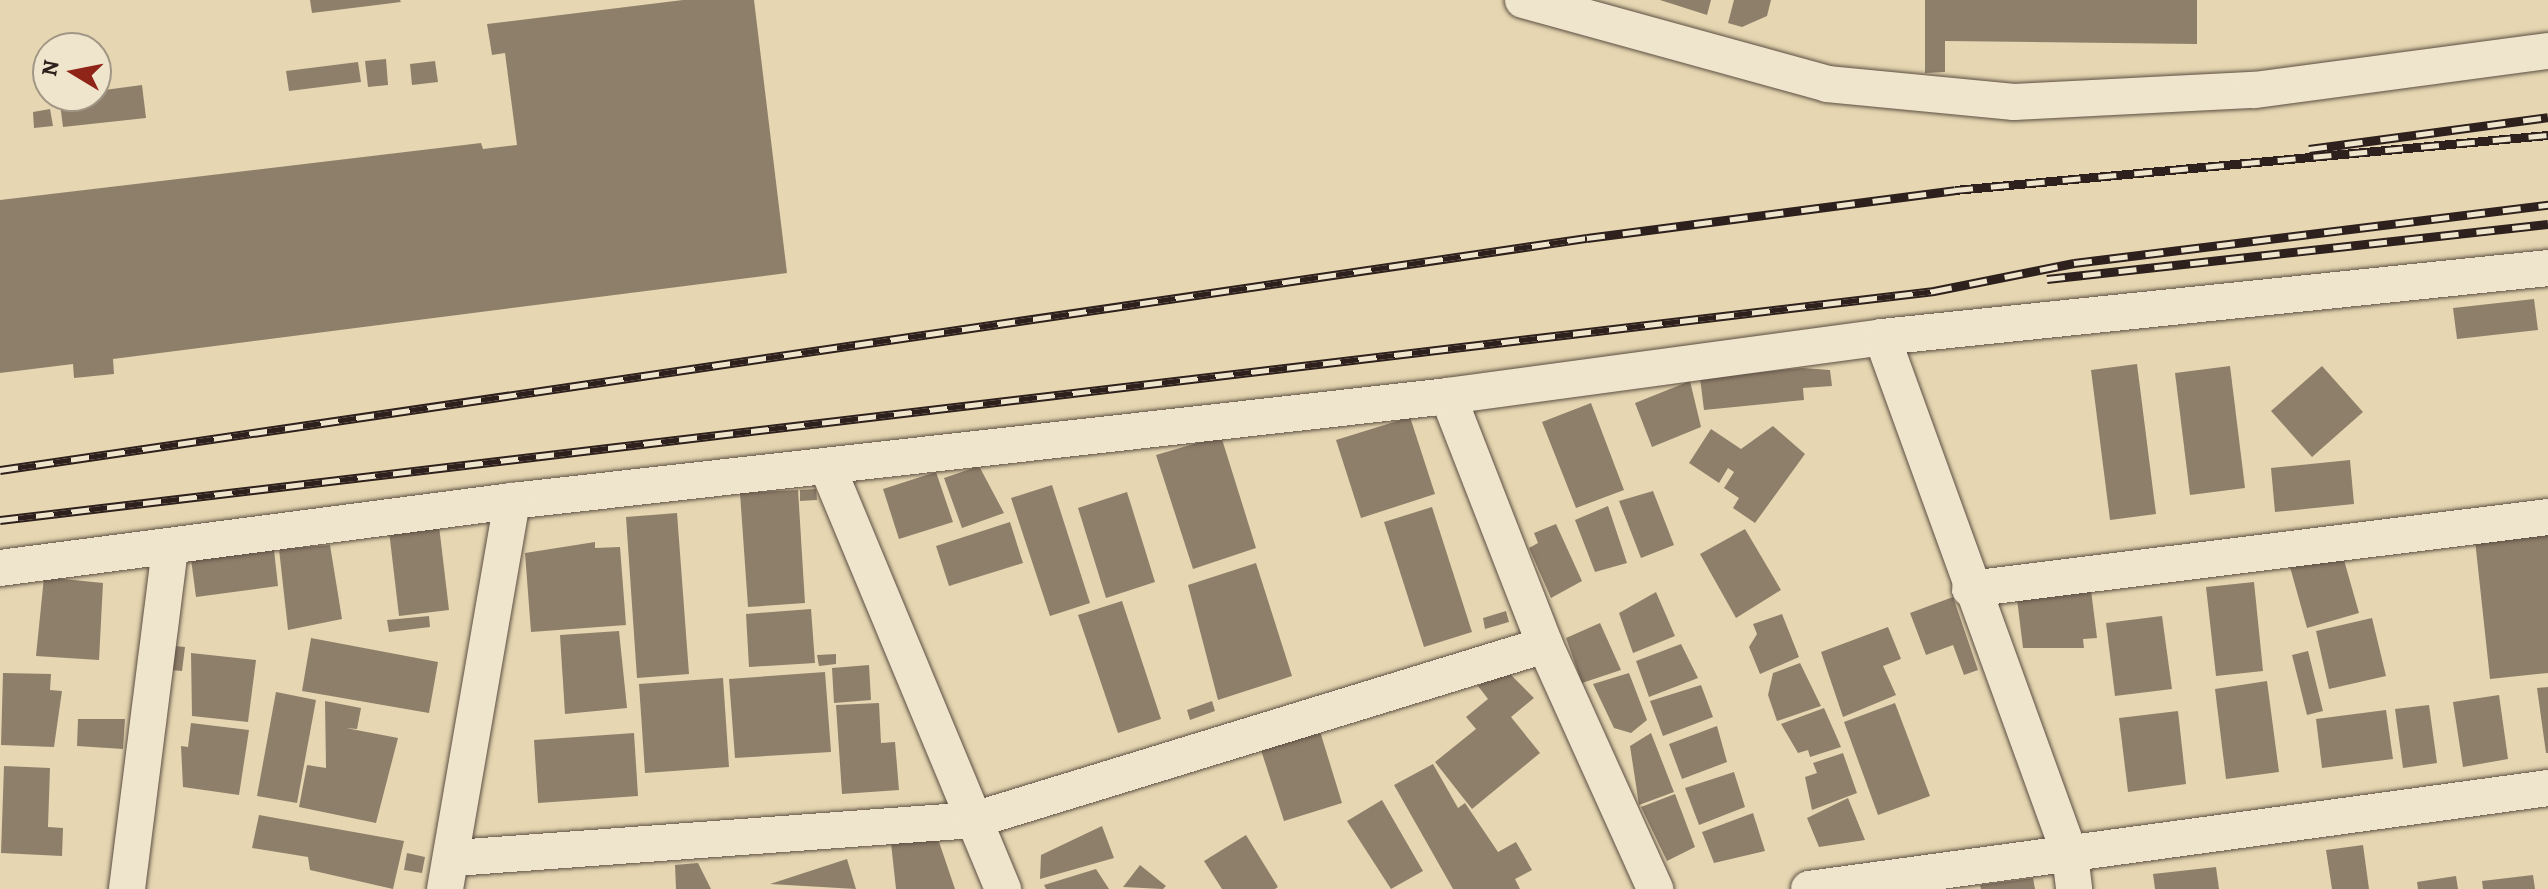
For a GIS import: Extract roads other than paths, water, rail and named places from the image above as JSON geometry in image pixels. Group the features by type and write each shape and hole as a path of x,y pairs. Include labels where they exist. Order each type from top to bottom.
{"street":[{"path":"1523,0 1827,84 2014,102 2240,92 2548,51"},
{"path":"0,568 170,550 512,501 829,471 1448,396 1882,337 2548,268"},
{"path":"1882,337 2072,872"},
{"path":"1448,396 1545,645 1655,889"},
{"path":"829,471 1003,889"},
{"path":"512,501 450,874 974,820 1545,645"},
{"path":"1970,589 2548,517"},
{"path":"127,889 170,550"},
{"path":"1809,889 2072,872 2548,788"}],"railway":[{"path":"2309,149 2548,117"},
{"path":"0,470 1587,238 1955,190 2548,135"},
{"path":"0,520 1934,291 2074,263 2548,205"},
{"path":"2047,279 2548,224"}]}
